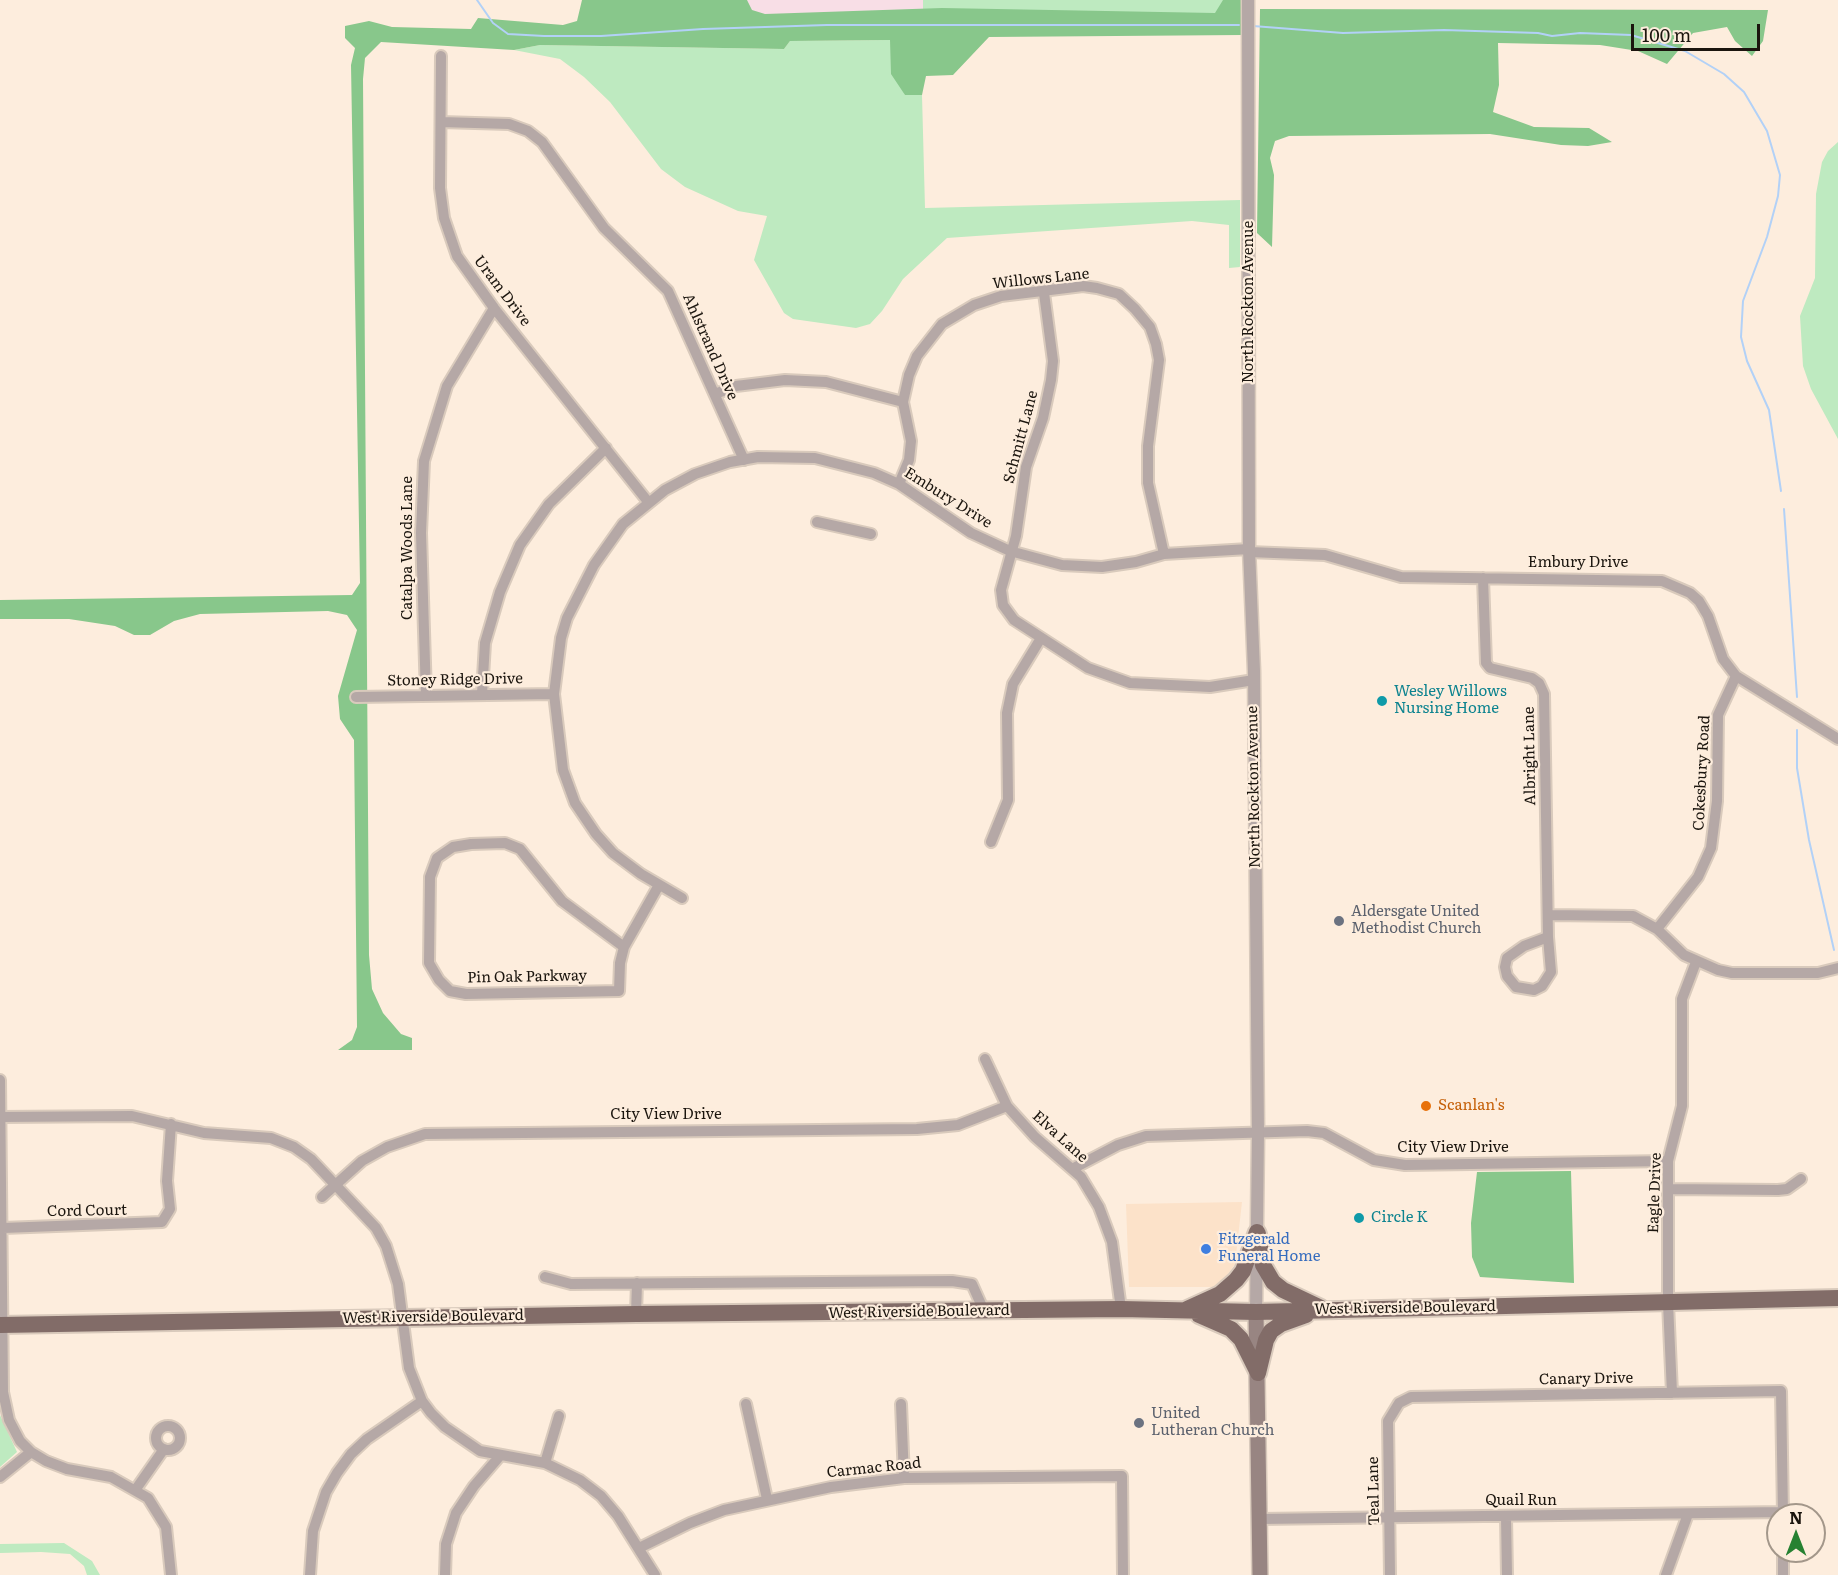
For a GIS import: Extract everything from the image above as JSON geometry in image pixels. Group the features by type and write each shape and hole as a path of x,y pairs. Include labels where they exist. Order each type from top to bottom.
{"main road":[{"path":"1257,1232 1263,1264 1273,1282 1283,1290 1324,1310"},
{"path":"1184,1310 1220,1294 1236,1280 1243,1270 1257,1232"},
{"name":"West Riverside Boulevard","path":"1,1325 636,1314 1122,1310 1256,1312 1838,1298"},
{"path":"1184,1310 1231,1329 1241,1339 1258,1373"},
{"path":"1258,1373 1266,1340 1271,1331 1296,1318 1324,1310"},
{"name":"North Rockton Avenue","path":"1256,1312 1260,1575"}],"street":[{"name":"North Rockton Avenue","path":"1248,0 1249,550 1254,680 1258,1133 1256,1312"},
{"name":"Uram Drive","path":"441,56 441,188 448,236 457,256 494,308 649,503"},
{"name":"Ahlstrand Drive","path":"441,122 509,124 528,131 542,142 604,228 668,291 744,460"},
{"name":"Willows Lane","path":"899,484 909,459 911,441 903,402 909,375 917,356 942,324 974,305 1001,296 1044,293 1083,286 1119,294 1150,327 1159,360 1148,446 1148,483 1164,554"},
{"name":"Schmitt Lane","path":"1041,638 1014,620 1003,605 1001,590 1016,536 1026,467 1043,418 1051,380 1053,361 1044,293"},
{"name":"Catalpa Woods Lane","path":"426,696 421,533 424,461 447,386 494,308"},
{"path":"715,394 736,386 785,380 826,382 903,402"},
{"path":"482,694 485,643 500,592 520,545 549,504 606,448"},
{"name":"Embury Drive","path":"682,898 613,853 596,834 575,803 563,770 554,694 561,638 578,596 607,544 623,524 666,490 695,474 758,457 815,458 863,470 899,484 971,533 1010,551 1062,565 1102,567 1136,562 1164,554 1249,550 1325,555 1401,577 1647,579 1676,586 1699,602 1708,616 1723,659 1736,676 1838,739"},
{"path":"817,522 871,534"},
{"name":"Albright Lane","path":"1483,578 1486,663 1490,668 1532,678 1539,683 1544,694 1548,937 1551,972 1548,980 1534,990 1516,987 1507,976 1505,966 1507,958 1524,946 1548,937"},
{"path":"991,842 1008,800 1007,713 1013,684 1041,638 1088,668 1131,683 1210,687 1254,680"},
{"name":"Cokesbury Road","path":"1657,929 1698,877 1711,848 1717,801 1718,715 1736,676"},
{"name":"Stoney Ridge Drive","path":"356,697 554,694"},
{"name":"Pin Oak Parkway","path":"505,843 520,849 562,901 624,947 620,963 619,991 466,994 450,991 439,980 429,963 430,877 437,858 453,847 505,843"},
{"path":"624,947 659,885"},
{"path":"1548,915 1620,914 1645,921 1696,962 1732,973 1818,973 1838,968"},
{"name":"Eagle Drive","path":"1672,1393 1668,1303 1668,1161 1682,1106 1682,999 1696,962"},
{"name":"Elva Lane","path":"985,1059 1007,1106 1035,1137 1074,1168 1093,1197 1109,1230 1122,1310"},
{"path":"0,1080 3,1228 1,1325 5,1408 14,1432 31,1452 57,1466 111,1477 136,1489 148,1498 162,1517 168,1537 171,1575"},
{"name":"City View Drive","path":"322,1197 362,1161 387,1147 425,1134 917,1129 958,1125 1007,1106"},
{"path":"0,1117 118,1115 171,1124 204,1133 261,1136 280,1142 311,1158 376,1228 386,1246 398,1284 409,1368 422,1401 445,1427 480,1451 499,1457 545,1463 580,1480 601,1496 639,1548 655,1575"},
{"name":"Cord Court","path":"3,1228 162,1222 169,1215 167,1181 171,1124"},
{"name":"City View Drive","path":"1074,1168 1118,1145 1146,1136 1307,1131 1324,1133 1374,1160 1405,1164 1668,1161"},
{"path":"1668,1189 1778,1190 1787,1189 1801,1179"},
{"path":"545,1277 571,1284 968,1282 975,1287 984,1311"},
{"path":"636,1314 637,1282"},
{"name":"Canary Drive","path":"1395,1408 1403,1400 1415,1397 1780,1391 1783,1503"},
{"path":"310,1575 313,1531 326,1492 338,1473 351,1454 367,1439 422,1401"},
{"path":"746,1404 767,1499"},
{"path":"900,1404 904,1478"},
{"name":"Teal Lane","path":"1390,1575 1388,1425 1395,1408"},
{"path":"545,1463 559,1416"},
{"path":"136,1489 164,1449"},
{"path":"0,1477 31,1452"},
{"path":"444,1575 446,1544 456,1513 474,1486 499,1457"},
{"name":"Carmac Road","path":"639,1548 690,1523 767,1499 804,1491 904,1478 1122,1476 1123,1575"},
{"path":"1666,1575 1688,1514"},
{"name":"Quail Run","path":"1260,1519 1766,1514"},
{"path":"1506,1516 1507,1575"}],"shaded area":[{"path":"586,0 923,0 923,17 586,18"},
{"path":"1242,1202 1235,1264 1219,1287 1129,1287 1126,1204"}],"green space":[{"path":"582,0 747,0 752,10 765,14 942,8 1215,13 1223,0 1242,0 1242,35 989,37 953,75 926,76 922,95 905,95 891,74 890,40 790,41 784,49 540,45 514,50 381,42 365,58 363,79 369,955 372,989 383,1013 401,1034 412,1038 412,1050 338,1050 352,1040 357,1027 354,740 340,719 338,696 357,630 347,615 328,611 200,614 174,621 150,635 134,635 115,626 69,619 0,619 0,600 352,595 360,583 351,65 355,48 345,38 345,26 369,21 392,27 471,29 478,18 563,25 577,21"},
{"path":"923,0 1242,0 1242,13 923,17"},
{"path":"1260,9 1768,10 1763,41 1752,56 1735,41 1727,27 1693,33 1667,64 1638,51 1600,45 1498,43 1499,85 1493,112 1534,127 1589,128 1612,142 1588,146 1561,145 1490,134 1289,136 1275,141 1270,158 1274,175 1272,247 1257,233"},
{"path":"890,40 905,95 922,95 925,208 1240,200 1240,267 1229,268 1229,225 1192,221 947,238 903,279 882,311 870,324 856,328 793,319 784,313 754,260 767,216 738,211 685,187 661,169 610,102 584,77 560,59 514,50 540,45 784,49 790,41"},
{"path":"1838,142 1838,439 1811,389 1803,366 1800,316 1815,278 1816,194 1822,162 1828,151"},
{"path":"1571,1171 1574,1283 1480,1277 1472,1257 1471,1223 1477,1172"},
{"path":"0,1415 17,1452 0,1467"},
{"path":"64,1543 92,1561 100,1575 87,1575 84,1566 70,1554 0,1553 0,1544"}],"waterway":[{"path":"477,0 493,23 508,34 544,36 601,36 703,29 827,25 1239,25"},
{"path":"1253,26 1343,33 1444,30 1538,33 1552,36 1580,33 1631,35 1685,51 1724,74 1744,92 1767,131 1780,175 1778,196 1767,237 1743,301 1741,337 1747,361 1769,410 1781,491"},
{"path":"1784,509 1797,697"},
{"path":"1797,730 1797,768 1809,840 1834,950"}],"place":[{"name":"Wesley Willows Nursing Home","path":"1382,701"},
{"name":"Aldersgate United Methodist Church","path":"1339,921"},
{"name":"Scanlan's","path":"1426,1106"},
{"name":"Circle K","path":"1359,1218"},
{"name":"Fitzgerald Funeral Home","path":"1206,1249"},
{"name":"United Lutheran Church","path":"1139,1423"}]}
